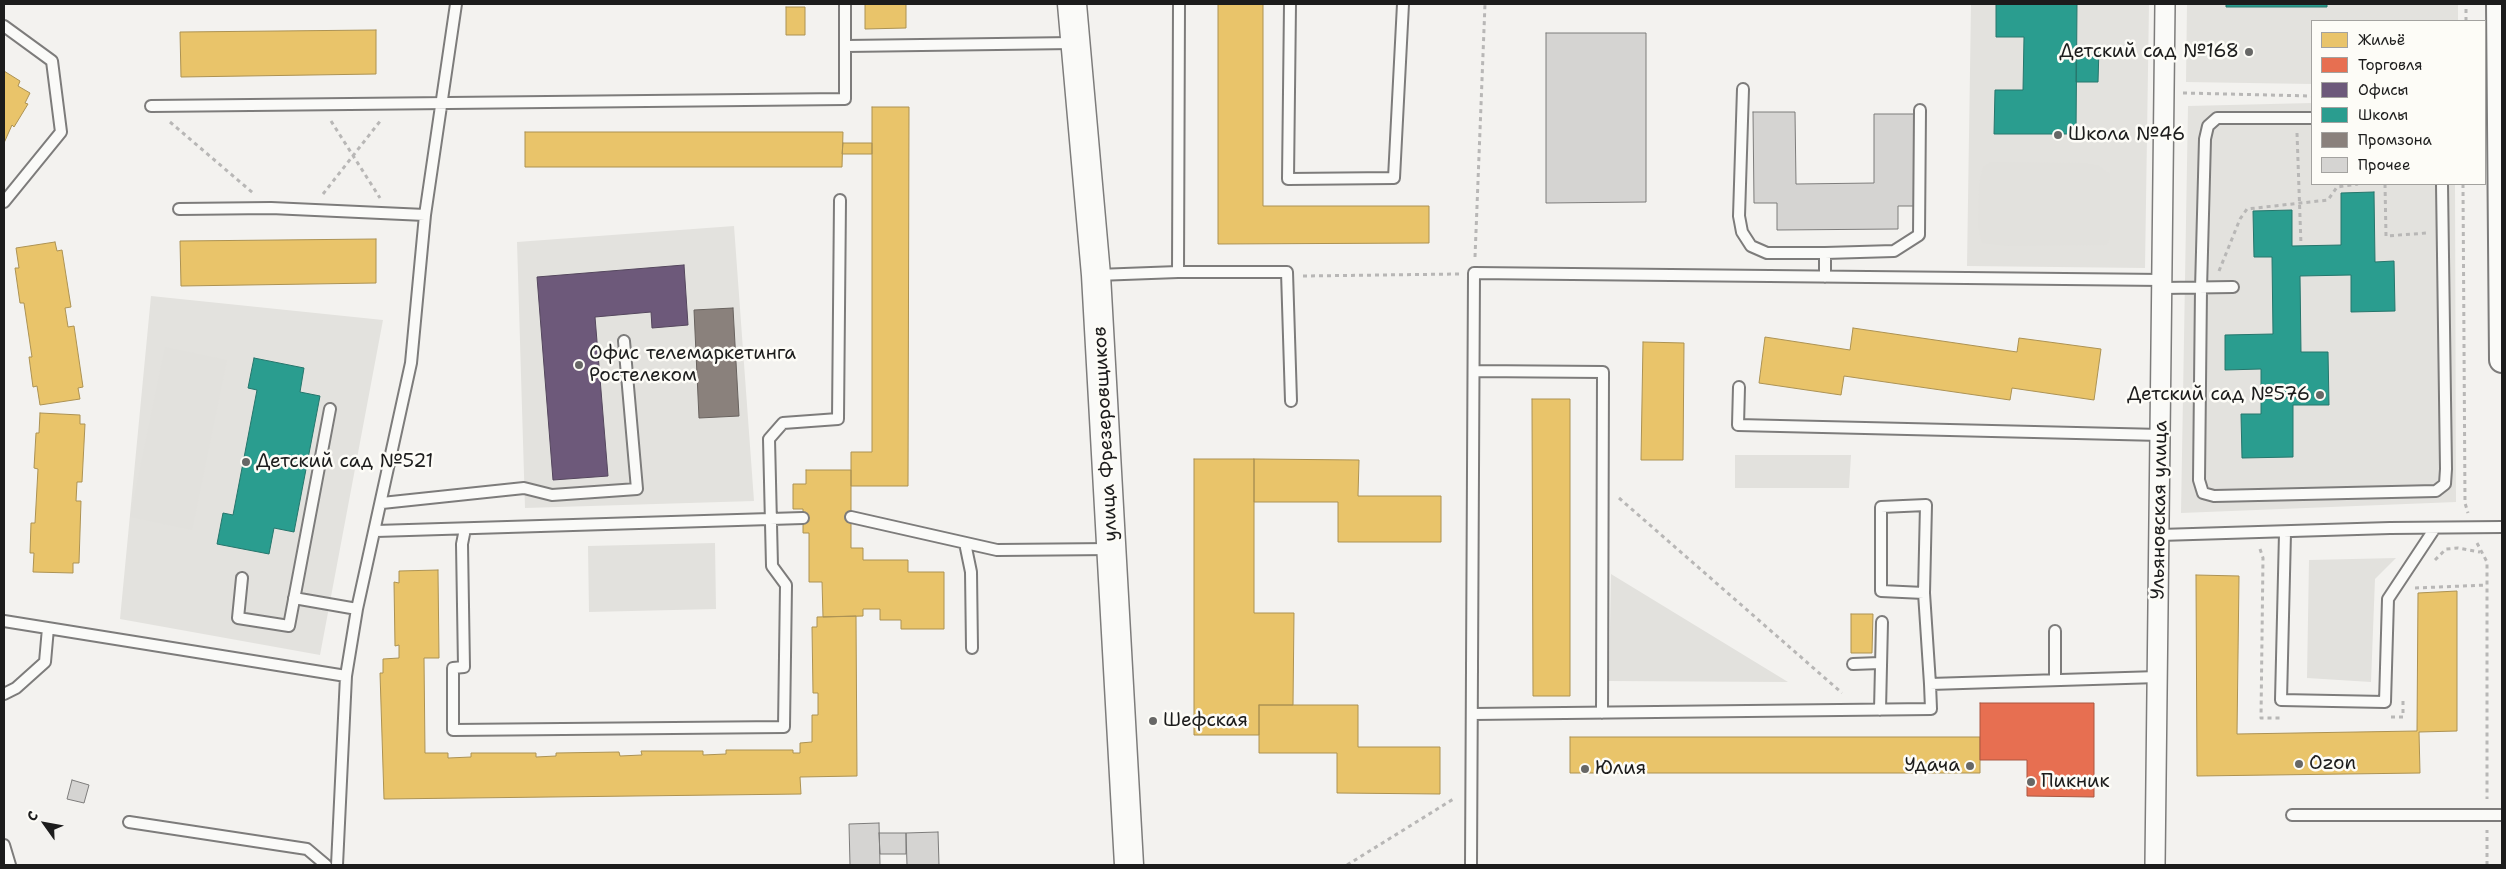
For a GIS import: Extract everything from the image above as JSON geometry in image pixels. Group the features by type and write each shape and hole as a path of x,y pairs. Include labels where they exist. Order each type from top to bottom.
{"main road":[{"name":"улица Фрезеровщиков","path":"1072,4 1096,275 1129,865"}],"street":[{"name":"Ульяновская улица","path":"2155,865 2165,4"},
{"path":"2499,4 2502,360"}],"lane":[{"path":"336,865 346,676 357,610 376,531 411,363 425,215 443,103 456,4"},
{"path":"151,106 845,99 846,4"},
{"path":"1178,272 1179,4"},
{"path":"1290,4 1288,179 1394,178 1403,4"},
{"path":"4,26 52,61 61,132 4,202"},
{"path":"846,46 1074,43"},
{"path":"1743,89 1739,216 1742,232 1751,246 1767,253 1894,251 1919,235 1920,110"},
{"path":"2311,118 2217,118 2208,126 2205,139 2205,288 2199,480 2203,493 2214,496 2436,491 2445,484 2442,185"},
{"path":"465,529 462,544 464,667 453,668 453,730 784,727 786,585 772,566 769,440 783,423 838,419 840,200"},
{"path":"179,209 271,208 425,215"},
{"path":"1825,253 1825,277"},
{"path":"1096,275 1178,272 1287,272 1291,400"},
{"path":"1471,865 1473,788 1474,273 1825,277 2163,284 2205,288 2233,287"},
{"path":"382,503 524,488 552,495 637,489 624,342"},
{"path":"1474,371 1603,372 1602,713"},
{"path":"1739,387 1738,425 2161,435"},
{"path":"242,578 238,618 289,626 330,409"},
{"path":"1473,714 1931,709 1924,593 1926,505 1880,507 1881,591 1924,593"},
{"path":"376,531 803,518"},
{"path":"851,518 997,550 1112,549"},
{"path":"2160,535 2285,533 2390,528 2502,527"},
{"path":"2285,533 2281,700 2385,702 2388,599 2435,528"},
{"path":"965,543 971,572 972,648"},
{"path":"294,598 357,610"},
{"path":"4,621 346,676"},
{"path":"1880,710 1882,622"},
{"path":"4,694 16,688 45,662 48,628"},
{"path":"2055,631 2055,680"},
{"path":"1853,664 1880,663"},
{"path":"1930,684 2158,676"},
{"path":"2292,815 2502,815"},
{"path":"130,822 307,849 326,865"},
{"path":"4,845 10,865"}],"path":[{"path":"1433,275 1474,273 1485,4"},
{"path":"2466,4 2466,20"},
{"path":"2164,92 2311,96"},
{"path":"2295,95 2301,245"},
{"path":"320,103 390,213"},
{"path":"311,210 394,103"},
{"path":"151,106 271,208"},
{"path":"2205,288 2247,209 2300,205 2328,200 2337,187 2351,185"},
{"path":"2385,185 2386,236 2462,232"},
{"path":"1603,482 1633,512 1844,695 1856,711"},
{"path":"2430,566 2446,549 2458,548 2480,552"},
{"path":"2415,587 2420,580"},
{"path":"2470,586 2487,586"},
{"path":"1347,865 1473,788"}],"shaded area":[{"name":"Школа №46","path":"1887,4 2149,4 2145,268 1967,266 1971,5"},
{"name":"Детский сад №168","path":"2187,4 2458,4 2458,20 2311,20 2311,84 2186,82"},
{"name":"Детский сад №576","path":"2311,103 2311,185 2455,185 2456,502 2181,513 2188,106"},
{"path":"1991,162 2085,163 2097,165 2110,174 2110,237 2107,245 2005,246 1982,243 1978,226 1979,185 1983,167"},
{"path":"734,226 754,501 525,508 517,242"},
{"name":"Детский сад №521","path":"151,296 383,320 320,655 120,619"},
{"path":"165,347 227,360 192,530 130,517"},
{"path":"1735,455 1851,455 1849,488 1735,488"},
{"path":"715,543 716,609 589,612 588,546"},
{"path":"2396,558 2375,579 2371,682 2307,678 2309,560"},
{"path":"1611,574 1788,682 1609,681"}],"building: Жильё":[{"path":"865,4 906,4 906,28 865,29"},
{"path":"1218,4 1263,4 1263,206 1429,206 1429,243 1218,244"},
{"path":"786,7 805,7 805,35 786,35"},
{"path":"376,30 376,74 181,77 180,32"},
{"path":"4,71 20,81 18,86 30,93 25,103 28,104 14,127 12,125 4,143"},
{"path":"872,107 909,107 908,486 851,486 851,452 872,452"},
{"path":"525,132 843,132 842,167 525,167"},
{"path":"843,143 872,143 872,154 842,154"},
{"path":"376,239 376,283 181,286 180,241"},
{"path":"55,242 57,251 62,250 71,307 65,308 68,327 74,326 83,387 78,388 80,399 40,405 37,386 33,387 29,357 32,357 24,303 20,303 15,268 19,268 16,248"},
{"path":"1853,328 2017,352 2019,338 2101,349 2094,400 2012,388 2010,400 1844,376 1841,395 1759,383 1765,337 1850,350"},
{"path":"1643,342 1684,343 1683,460 1641,460"},
{"path":"1532,399 1570,399 1570,696 1533,696"},
{"path":"40,413 80,415 80,424 85,424 82,482 77,482 76,501 81,501 79,563 73,563 73,573 33,572 34,553 30,553 31,523 35,523 38,469 34,468 36,433 39,433"},
{"path":"1194,459 1254,459 1254,613 1294,613 1293,705 1259,705 1259,735 1194,735"},
{"path":"1254,459 1359,460 1358,496 1441,496 1441,542 1338,542 1338,502 1254,502"},
{"path":"806,470 851,470 851,548 863,548 863,560 908,560 908,572 944,572 944,629 901,629 901,620 880,620 880,609 863,609 863,616 823,617 822,582 809,582 809,533 803,533 803,509 793,509 793,484 806,484"},
{"path":"438,570 439,658 424,658 425,753 448,753 448,758 471,757 471,753 536,753 536,757 556,756 556,753 619,752 620,756 642,755 641,751 703,751 703,755 726,754 726,750 793,750 793,753 800,753 800,743 812,742 812,715 818,715 818,693 813,693 812,627 817,627 817,617 856,616 857,776 800,777 801,794 384,799 380,673 383,673 383,659 399,658 399,645 395,646 394,582 399,583 399,571"},
{"path":"2196,575 2239,576 2237,734 2417,731 2418,593 2457,591 2457,731 2419,732 2420,773 2197,776"},
{"path":"1851,614 1873,614 1872,653 1851,653"},
{"path":"1259,705 1358,705 1358,747 1440,747 1440,794 1337,793 1337,753 1259,753"},
{"path":"1570,737 1980,737 1980,773 1570,773"}],"building: Торговля":[{"path":"1980,703 2094,703 2094,797 2027,796 2027,760 1980,760"}],"building: Офисы":[{"path":"684,265 688,325 652,328 651,312 595,317 608,476 553,480 537,277"}],"building: Школы":[{"path":"1996,4 2077,4 2076,134 1994,134 1995,90 2023,90 2024,37 1996,37"},
{"path":"2226,4 2327,4 2327,7 2226,7"},
{"path":"2076,47 2099,48 2098,82 2076,82"},
{"path":"2374,192 2375,262 2394,261 2395,311 2351,312 2351,275 2300,276 2301,352 2328,352 2329,405 2293,405 2293,457 2242,458 2241,414 2261,414 2261,369 2225,370 2225,335 2273,334 2272,257 2254,257 2253,211 2292,210 2292,246 2341,245 2341,193"},
{"path":"254,358 304,368 300,392 320,396 294,532 274,528 269,554 217,544 223,513 233,515 257,390 248,388"}],"building: Промзона":[{"path":"733,308 739,416 699,418 694,310"}],"building: Прочее":[{"path":"1546,33 1646,33 1646,202 1546,203"},
{"path":"1753,112 1795,112 1796,184 1874,183 1874,114 1914,114 1915,206 1898,206 1898,229 1777,230 1777,203 1754,203"},
{"path":"72,780 89,785 84,803 67,799"},
{"path":"879,823 880,865 850,865 849,824"},
{"path":"938,832 939,865 907,865 906,833"},
{"path":"879,833 906,833 906,854 880,854"}],"place":[{"name":"Детский сад №168","path":"2249,52"},
{"name":"Школа №46","path":"2058,135"},
{"name":"Офис телемаркетинга Ростелеком","path":"579,365"},
{"name":"Детский сад №576","path":"2320,395"},
{"name":"Детский сад №521","path":"246,462"},
{"name":"Шефская","path":"1153,721"},
{"name":"Ozon","path":"2299,764"},
{"name":"Удача","path":"1970,766"},
{"name":"Юлия","path":"1585,769"},
{"name":"Пикник","path":"2031,782"}]}
